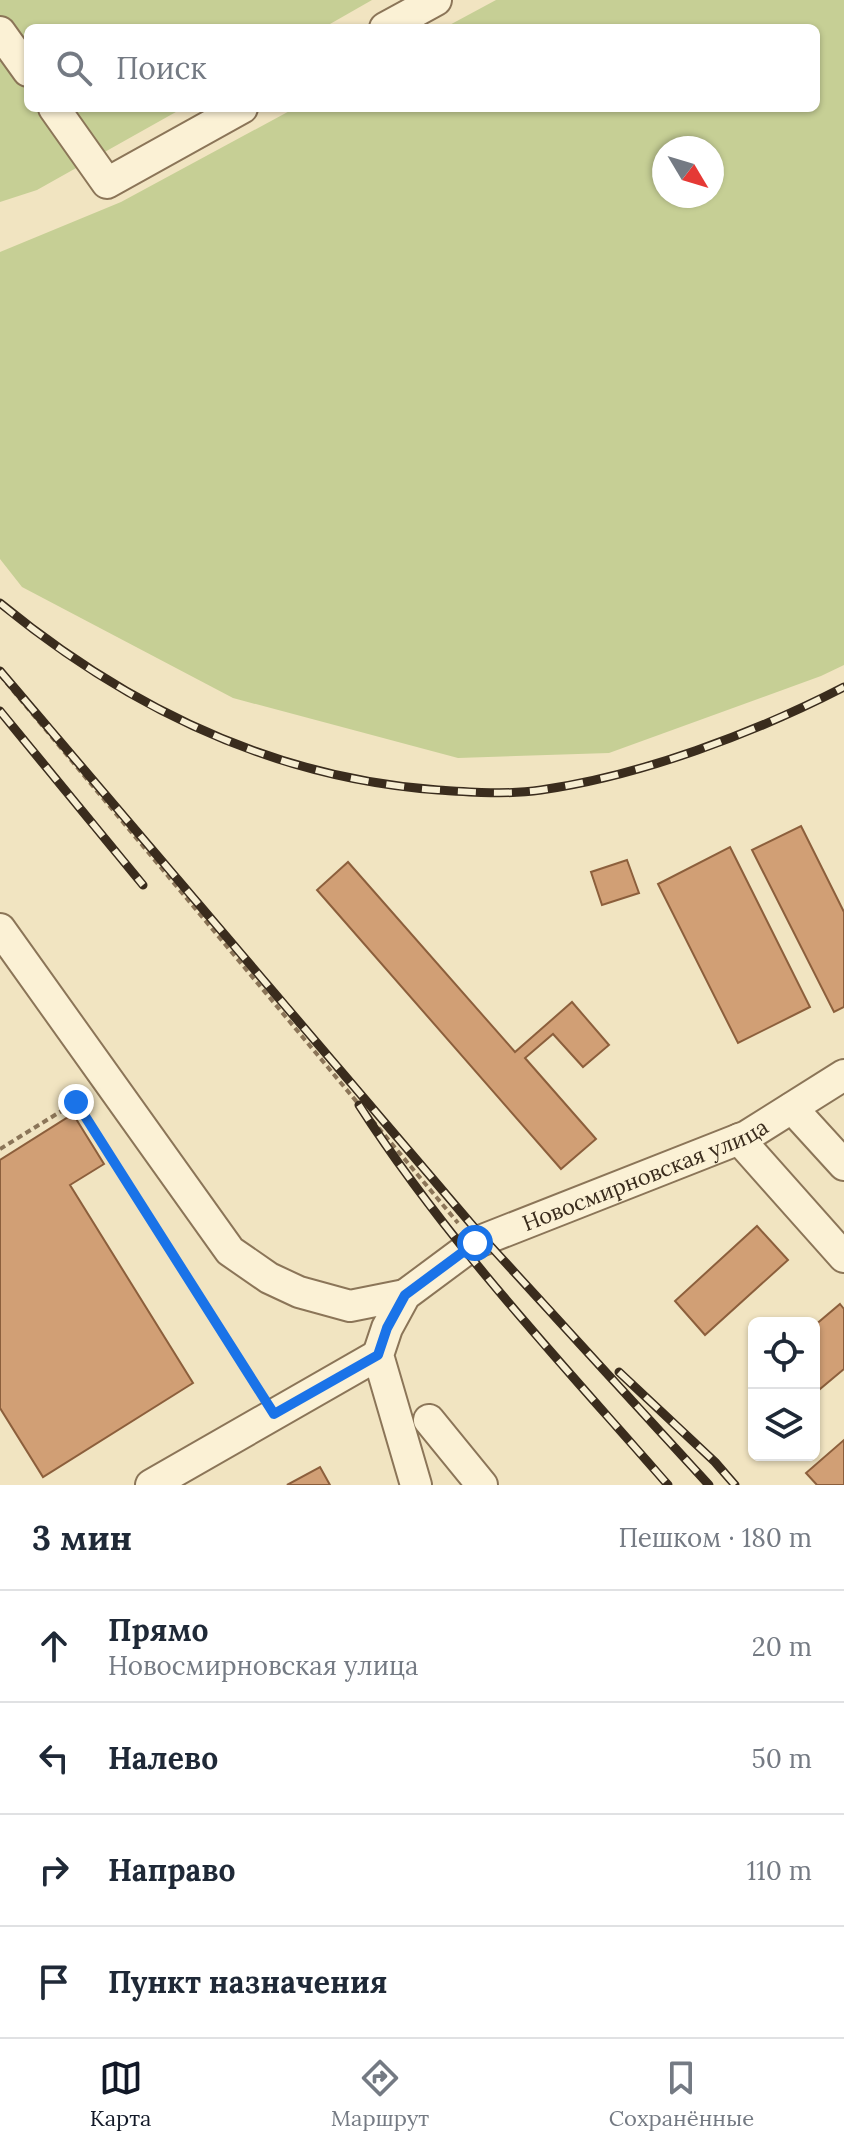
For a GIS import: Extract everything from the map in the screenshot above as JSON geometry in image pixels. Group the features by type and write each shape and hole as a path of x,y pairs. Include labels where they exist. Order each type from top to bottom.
{"street":[{"path":"392,24 436,0"},
{"path":"0,32 24,65"},
{"path":"57,112 107,183 235,112"},
{"path":"1,931 230,1251 269,1278 299,1292 350,1306 405,1295"},
{"name":"Новосмирновская улица","path":"405,1295 475,1243 739,1139 844,1075"},
{"path":"792,1108 844,1165"},
{"path":"739,1139 844,1257"},
{"path":"405,1295 387,1328 378,1355 416,1485"},
{"path":"151,1485 378,1355"},
{"path":"429,1420 482,1485"}],"path":[{"path":"0,675 475,1243"},
{"path":"0,1149 76,1102 274,1414"}],"green space":[{"path":"0,0 372,0 330,24 24,24 24,112 176,112 37,190 0,202"},
{"path":"496,0 844,0 844,665 609,753 458,758 233,698 22,587 0,559 0,252 121,202 288,112 820,112 820,24 451,24"}],"building":[{"path":"801,826 844,912 844,1007 834,1012 752,850"},
{"path":"730,847 810,1007 738,1043 658,884"},
{"path":"627,860 639,893 602,905 591,872"},
{"path":"348,862 515,1052 572,1002 609,1045 583,1067 553,1034 525,1058 596,1139 561,1169 317,890"},
{"path":"73,1114 104,1164 70,1185 193,1383 43,1477 0,1408 0,1160"},
{"path":"757,1226 788,1260 705,1335 675,1301"},
{"path":"840,1304 844,1309 844,1369 820,1389 820,1321"},
{"path":"844,1440 844,1485 817,1485 806,1473"},
{"path":"320,1467 330,1485 287,1485"}],"railway":[{"path":"0,603 99,674 151,705 204,731 260,753 317,770 377,783 438,790 528,792 618,774 735,736 844,687"},
{"path":"0,671 484,1239 709,1485"},
{"path":"0,711 143,885"},
{"path":"359,1105 393,1156 468,1253 668,1485"},
{"path":"619,1372 715,1462 735,1485"}],"route":[{"path":"76,1102 274,1414 378,1355 387,1328 405,1295 475,1243"}]}
